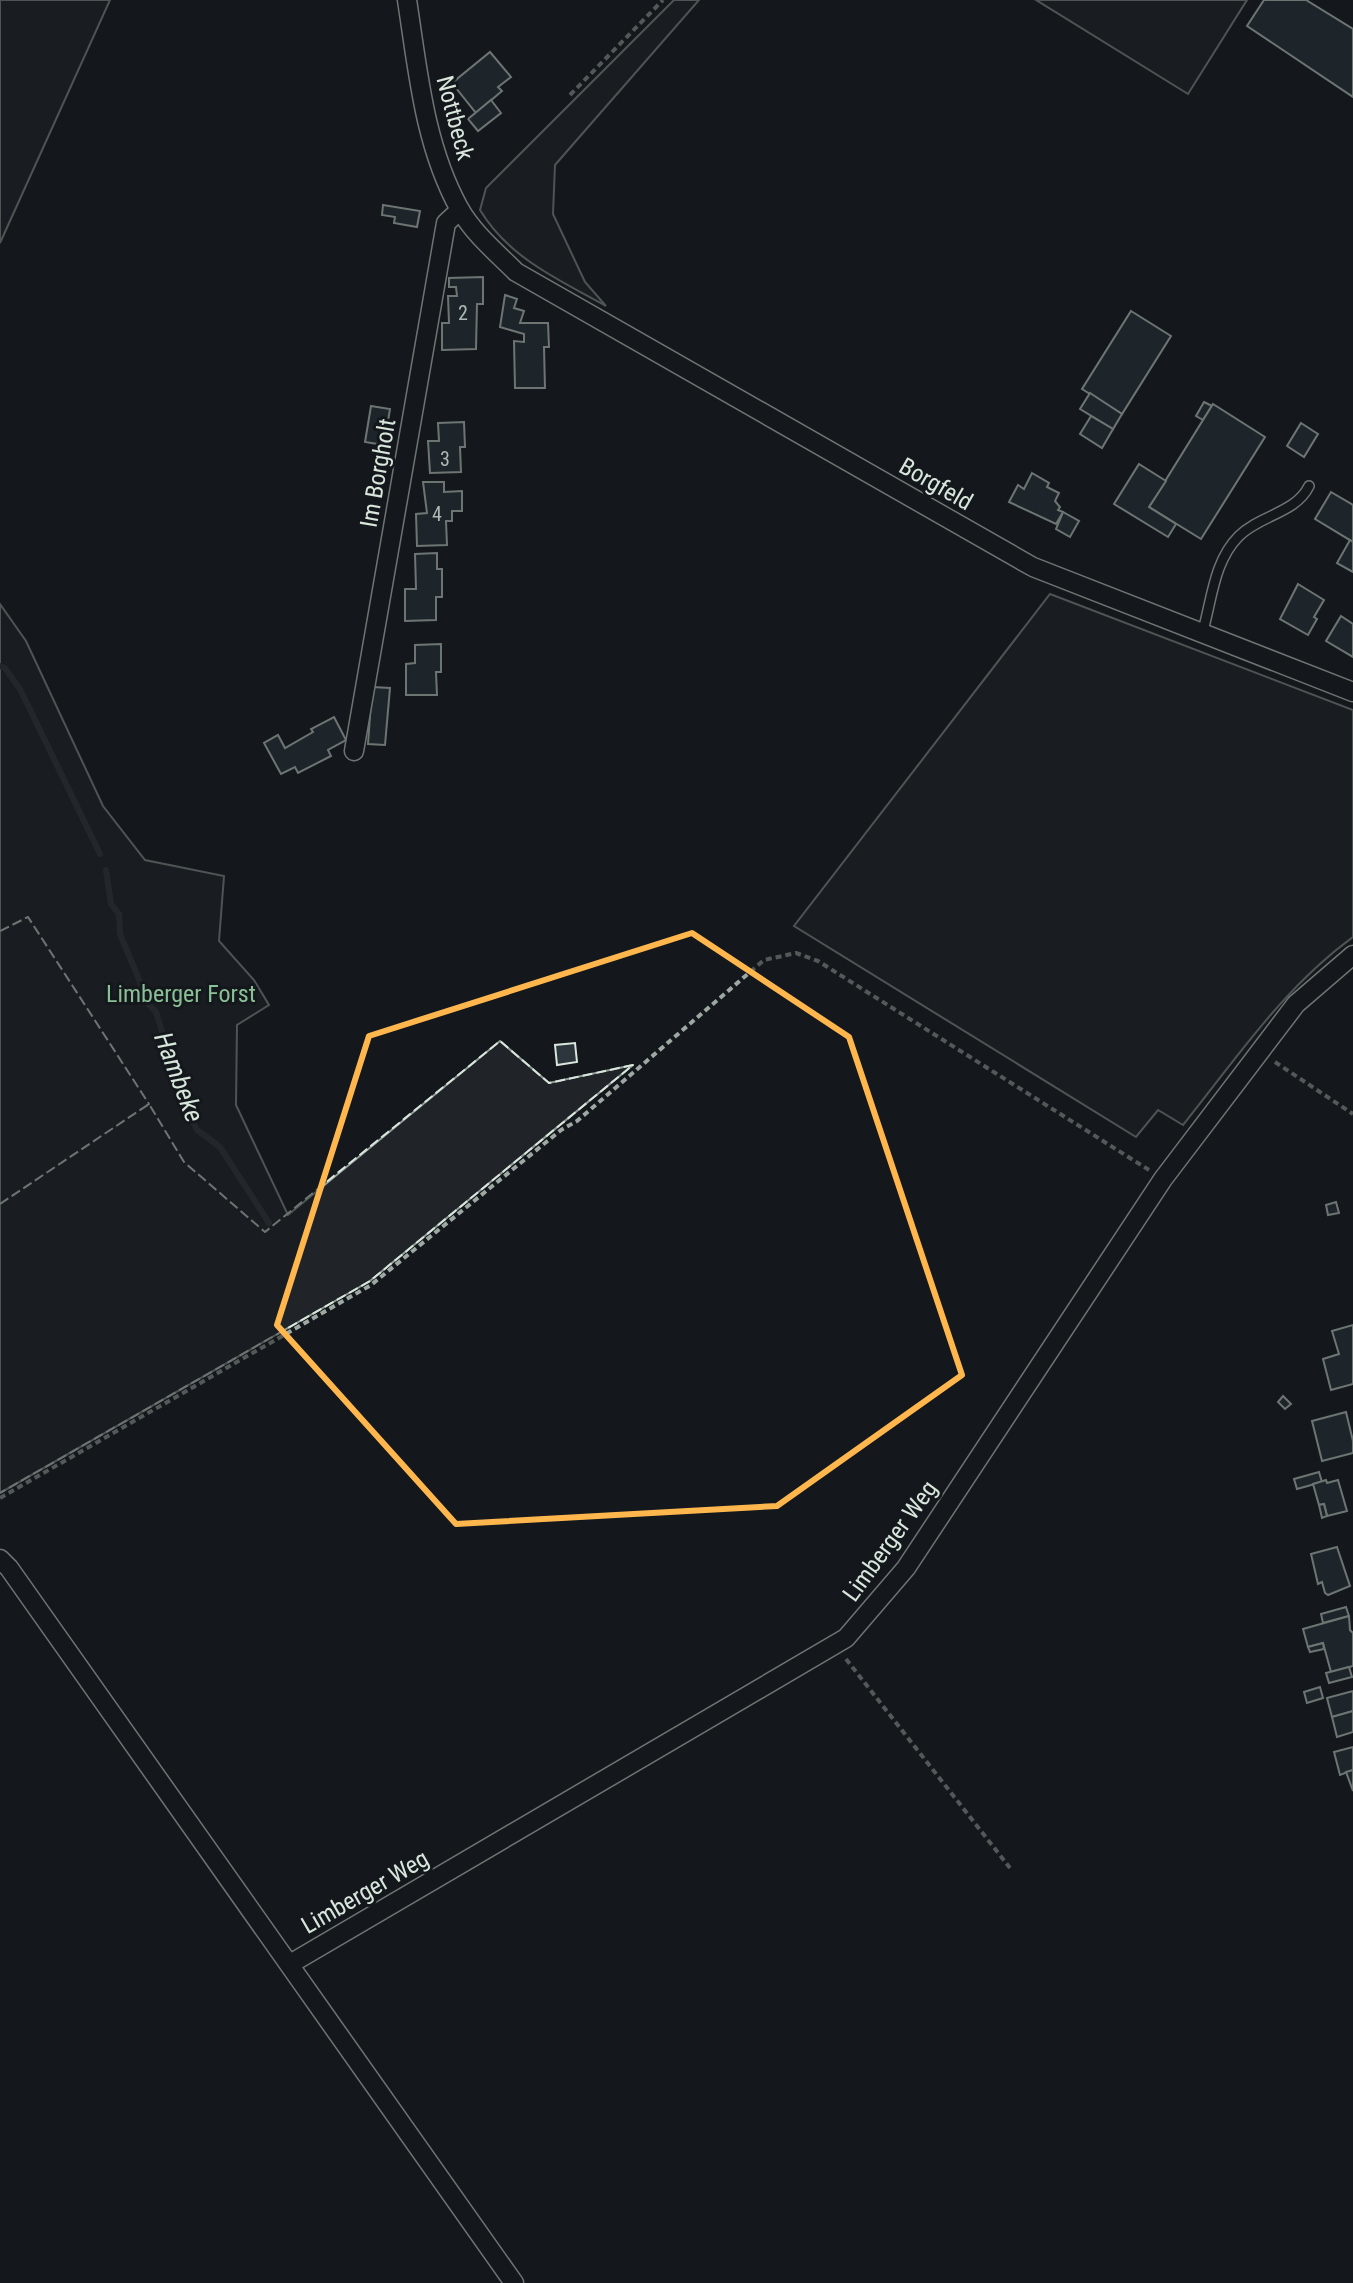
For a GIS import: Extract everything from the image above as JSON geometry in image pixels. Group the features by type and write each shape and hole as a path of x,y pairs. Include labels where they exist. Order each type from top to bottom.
{"street":[{"name":"Nottbeck","path":"407,0 422,99 436,156 460,210 482,239 516,272"},
{"name":"Im Borgholt","path":"354,751 446,223 460,210"},
{"name":"Borgfeld","path":"516,272 1033,567 1353,692"},
{"name":"Limberger Weg","path":"290,1964 846,1638 906,1568 1163,1179 1296,1004 1353,955"},
{"name":"Limberger Weg","path":"0,1559 514,2283"}],"lane":[{"path":"1202,634 1215,578 1235,541 1247,530 1303,498 1309,486"}],"path":[{"path":"570,95 663,0"},
{"path":"0,1498 371,1285 561,1130 577,1121 764,960 796,953 818,961 1163,1179"},
{"path":"1260,1052 1353,1114"},
{"path":"835,1645 1010,1868"}],"highlighted area":[{"path":"692,933 849,1037 962,1375 777,1506 456,1524 277,1325 369,1036"}],"green space":[{"path":"0,0 110,0 0,243"},
{"path":"674,0 699,0 555,165 553,214 585,282 606,306 520,255 505,242 480,210 486,188"},
{"path":"1036,0 1247,0 1188,94"},
{"path":"1050,594 1353,710 1353,937 1283,1001 1183,1125 1158,1110 1136,1137 794,926"},
{"name":"Limberger Forst","path":"0,604 26,641 103,806 145,860 224,876 219,941 254,980 269,1005 237,1025 236,1105 288,1215 500,1041 549,1083 633,1065 370,1281 0,1493"}],"building":[{"path":"1264,0 1306,0 1353,29 1353,97 1247,26"},
{"path":"490,52 511,77 498,87 502,91 476,113 452,83"},
{"path":"491,100 501,113 478,131 468,119"},
{"path":"383,205 420,211 417,227 394,223 395,217 382,215"},
{"path":"483,277 483,304 477,304 476,349 442,350 442,323 449,323 448,296 457,296 456,287 449,287 449,278"},
{"path":"505,295 517,299 514,308 524,311 520,323 548,323 549,347 544,347 545,388 515,388 514,341 524,342 524,334 500,327"},
{"path":"1131,311 1171,336 1122,414 1082,389"},
{"path":"1090,393 1122,414 1113,429 1080,409"},
{"path":"1204,402 1212,406 1203,420 1196,416"},
{"path":"1213,404 1265,437 1201,539 1149,507"},
{"path":"371,406 390,409 384,445 365,442"},
{"path":"1091,416 1113,429 1102,448 1080,434"},
{"path":"464,422 465,447 460,447 461,472 430,473 428,441 439,441 438,423"},
{"path":"1301,423 1318,434 1304,457 1287,446"},
{"path":"1139,464 1166,481 1149,507 1176,524 1168,537 1114,504"},
{"path":"1032,473 1059,493 1055,501 1060,507 1058,510 1063,512 1056,524 1009,502 1018,485 1024,489"},
{"path":"423,482 444,482 444,492 462,491 462,511 452,511 452,521 446,521 447,545 417,546 416,514 427,513"},
{"path":"1331,492 1353,505 1353,542 1315,519"},
{"path":"1063,512 1079,521 1070,537 1056,529"},
{"path":"1350,540 1353,542 1353,572 1337,563"},
{"path":"437,553 437,569 442,569 442,597 436,597 436,620 405,621 405,589 416,589 415,554"},
{"path":"1298,584 1324,600 1308,635 1280,619"},
{"path":"1341,616 1353,624 1353,657 1326,641"},
{"path":"441,644 441,672 436,672 437,695 406,695 406,664 415,663 415,645"},
{"path":"372,687 390,688 385,745 368,744"},
{"path":"334,717 346,740 328,750 331,756 298,773 295,767 281,774 264,743 278,735 285,748"},
{"path":"575,1043 577,1062 557,1065 555,1045"},
{"path":"1336,1202 1339,1213 1328,1215 1326,1205"},
{"path":"1353,1325 1353,1384 1331,1390 1323,1359 1339,1354 1332,1331"},
{"path":"1283,1396 1291,1404 1285,1409 1278,1402"},
{"path":"1346,1412 1353,1453 1322,1461 1312,1421"},
{"path":"1319,1472 1322,1482 1297,1489 1294,1479"},
{"path":"1326,1480 1327,1483 1338,1480 1347,1511 1327,1516 1324,1504 1319,1505 1313,1484"},
{"path":"1324,1504 1327,1516 1322,1518 1319,1505"},
{"path":"1337,1547 1350,1586 1328,1595 1322,1582 1318,1584 1311,1554"},
{"path":"1346,1607 1349,1616 1323,1623 1321,1614"},
{"path":"1349,1616 1353,1633 1353,1666 1331,1672 1323,1643 1308,1647 1303,1629"},
{"path":"1323,1643 1324,1649 1310,1652 1308,1647"},
{"path":"1349,1667 1352,1677 1329,1683 1326,1673"},
{"path":"1320,1687 1323,1698 1307,1703 1304,1692"},
{"path":"1353,1691 1353,1711 1332,1717 1327,1698"},
{"path":"1353,1711 1353,1732 1337,1737 1332,1717"},
{"path":"1353,1747 1353,1770 1340,1775 1334,1752"},
{"path":"1353,1770 1353,1791 1346,1772"}],"waterway":[{"name":"Hambeke","path":"0,666 5,668 21,691 100,854"},
{"name":"Hambeke","path":"106,870 111,904 119,914 120,934 140,982 143,999 156,1012 166,1056 175,1067 175,1082 191,1107 192,1120 197,1130 220,1147 269,1223"}],"fence":[{"path":"0,931 28,917 149,1104 146,1106"},
{"path":"0,1204 149,1104 184,1162 265,1232 500,1041 549,1083 633,1065 370,1281 0,1493"}]}
